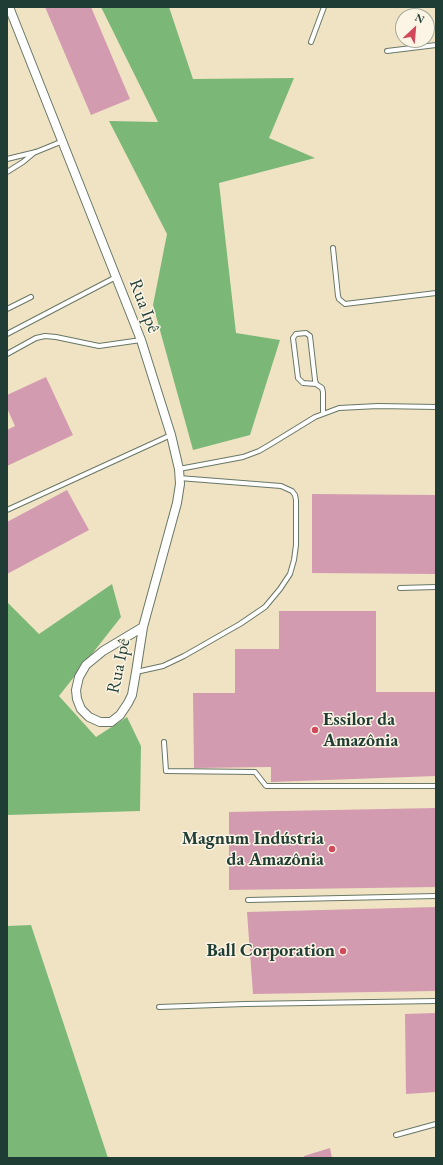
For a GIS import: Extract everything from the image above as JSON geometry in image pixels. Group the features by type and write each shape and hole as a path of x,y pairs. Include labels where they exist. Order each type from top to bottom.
{"street":[{"name":"Rua Ipê","path":"9,7 141,340 171,435 179,468 180,478 177,503 143,627 132,695 128,704 120,715 111,722 100,722 89,717 81,709 77,699 76,690 86,665 103,651 143,627"}],"lane":[{"path":"311,42 324,7"},
{"path":"387,51 436,45"},
{"path":"7,159 36,152 62,141"},
{"path":"7,172 36,152"},
{"path":"333,248 338,296 339,299 345,304 436,294"},
{"path":"7,334 116,277"},
{"path":"7,309 31,297"},
{"path":"316,384 310,336 306,333 296,334 293,338 298,378 303,383 316,384 322,388 323,414"},
{"path":"7,354 36,338 45,336 99,346 141,340"},
{"path":"179,468 243,457 259,451 315,417 340,408 357,406 436,407"},
{"path":"7,510 171,435"},
{"path":"136,672 163,666 184,656 240,624 265,607 280,590 290,574 294,560 296,545 296,500 292,491 281,486 180,478"},
{"path":"400,588 436,588"},
{"path":"164,742 166,771 255,772 266,786 436,786"},
{"path":"248,900 436,896"},
{"path":"159,1007 436,1001"},
{"path":"396,1135 436,1124"}],"green space":[{"path":"101,7 169,7 193,79 294,78 269,138 315,158 219,183 236,333 280,340 250,435 193,450 153,305 167,234 109,121 158,122"},
{"path":"112,584 121,617 59,696 96,737 127,717 141,746 140,811 7,815 7,602 39,634"},
{"path":"31,925 108,1158 7,1158 7,926"}],"building":[{"path":"45,7 91,7 130,99 91,115"},
{"path":"46,377 73,435 7,466 7,430 15,426 7,408 7,395"},
{"path":"67,490 89,530 7,574 7,522"},
{"path":"312,494 436,495 436,574 312,573"},
{"name":"Essilor da Amazônia","path":"279,611 376,611 376,692 436,692 436,776 271,782 271,767 194,768 193,693 235,693 235,649 279,649"},
{"name":"Magnum Indústria da Amazônia","path":"436,808 436,887 229,890 229,812"},
{"name":"Ball Corporation","path":"436,907 436,991 253,994 247,912"},
{"path":"436,1013 436,1092 406,1094 405,1014"},
{"path":"330,1148 332,1158 304,1158 304,1156"}],"place":[{"name":"Essilor da Amazônia","path":"315,730"},
{"name":"Magnum Indústria da Amazônia","path":"332,849"},
{"name":"Ball Corporation","path":"343,951"}]}
